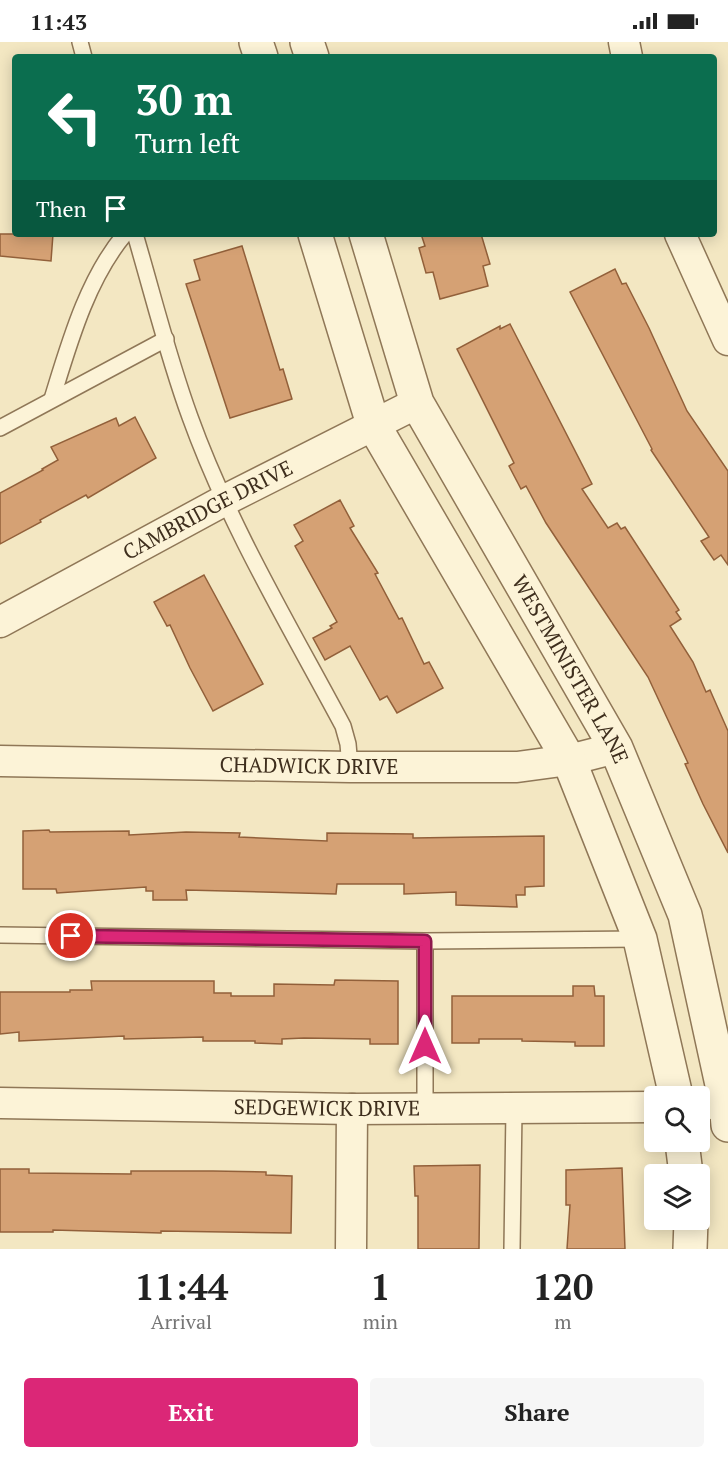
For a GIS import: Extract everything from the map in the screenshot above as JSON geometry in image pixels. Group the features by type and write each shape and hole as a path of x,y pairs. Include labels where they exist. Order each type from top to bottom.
{"street":[{"name":"WESTMINISTER LANE","path":"316,237 373,424 569,760 640,939 674,1086"},
{"name":"WESTMINISTER LANE","path":"367,237 417,403 616,748 684,915 720,1109"},
{"path":"681,237 728,340"},
{"name":"CAMBRIDGE DRIVE","path":"0,622 225,500 417,403"},
{"name":"CHADWICK DRIVE","path":"0,760 350,767 518,767 569,760 616,748"},
{"name":"SEDGEWICK DRIVE","path":"0,1102 352,1109 644,1107"},
{"path":"351,1249 352,1109"},
{"path":"690,1249 691,1230"}],"lane":[{"path":"52,399 69,344 86,301 106,261 123,237"},
{"path":"136,237 190,417 252,557 343,726 348,744 350,767"},
{"path":"0,428 166,339"},
{"path":"0,935 425,941 640,939"},
{"path":"425,941 425,1109"},
{"path":"512,1249 514,1109"}],"building":[{"path":"0,234 12,234 12,237 53,237 51,261 0,256"},
{"path":"422,237 482,237 490,264 483,266 488,286 440,299 433,272 426,273 419,248 425,246"},
{"path":"242,246 280,370 283,369 292,399 230,418 186,284 200,280 194,260"},
{"path":"615,269 622,284 626,283 649,328 687,411 728,471 728,565 721,555 714,560 701,541 709,537 651,450 570,292"},
{"path":"510,324 592,484 582,489 608,528 617,523 621,529 625,527 679,610 676,612 681,619 670,626 693,662 706,692 710,690 728,731 728,853 703,804 685,764 688,763 648,677 546,523 526,486 521,489 509,466 514,463 457,349 500,326 500,329"},
{"path":"135,417 156,458 88,498 86,495 0,544 0,493 58,460 51,447 116,418 119,426"},
{"path":"340,500 354,526 350,528 378,573 375,574 399,619 402,618 424,664 429,662 443,688 397,713 387,696 380,700 350,646 325,660 313,638 332,628 330,626 337,622 295,546 303,541 294,525"},
{"path":"204,575 263,684 213,711 170,625 167,626 154,602"},
{"path":"49,830 50,832 129,831 129,835 186,832 240,833 239,837 327,841 327,833 413,834 413,838 544,836 544,886 525,887 525,895 516,895 517,907 456,905 456,892 404,894 404,884 337,884 336,894 186,890 187,900 153,900 153,891 146,891 146,887 57,893 56,889 23,889 23,831"},
{"path":"335,980 398,981 398,1044 370,1044 370,1039 282,1039 282,1044 255,1043 255,1041 203,1041 203,1037 124,1039 124,1036 19,1041 19,1032 0,1034 0,992 92,990 91,981 214,981 214,993 231,993 231,996 274,996 274,984 334,985"},
{"path":"573,986 594,986 595,996 604,996 604,1046 575,1046 575,1042 522,1041 522,1039 479,1039 479,1043 452,1043 452,996 573,996"},
{"path":"480,1165 479,1249 418,1249 418,1196 415,1196 414,1166"},
{"path":"622,1168 625,1249 567,1249 570,1205 566,1205 566,1170"},
{"path":"0,1169 29,1169 29,1173 266,1172 266,1175 292,1176 291,1233 53,1230 53,1232 0,1232"}],"route":[{"path":"71,936 425,941 425,1046"}]}
